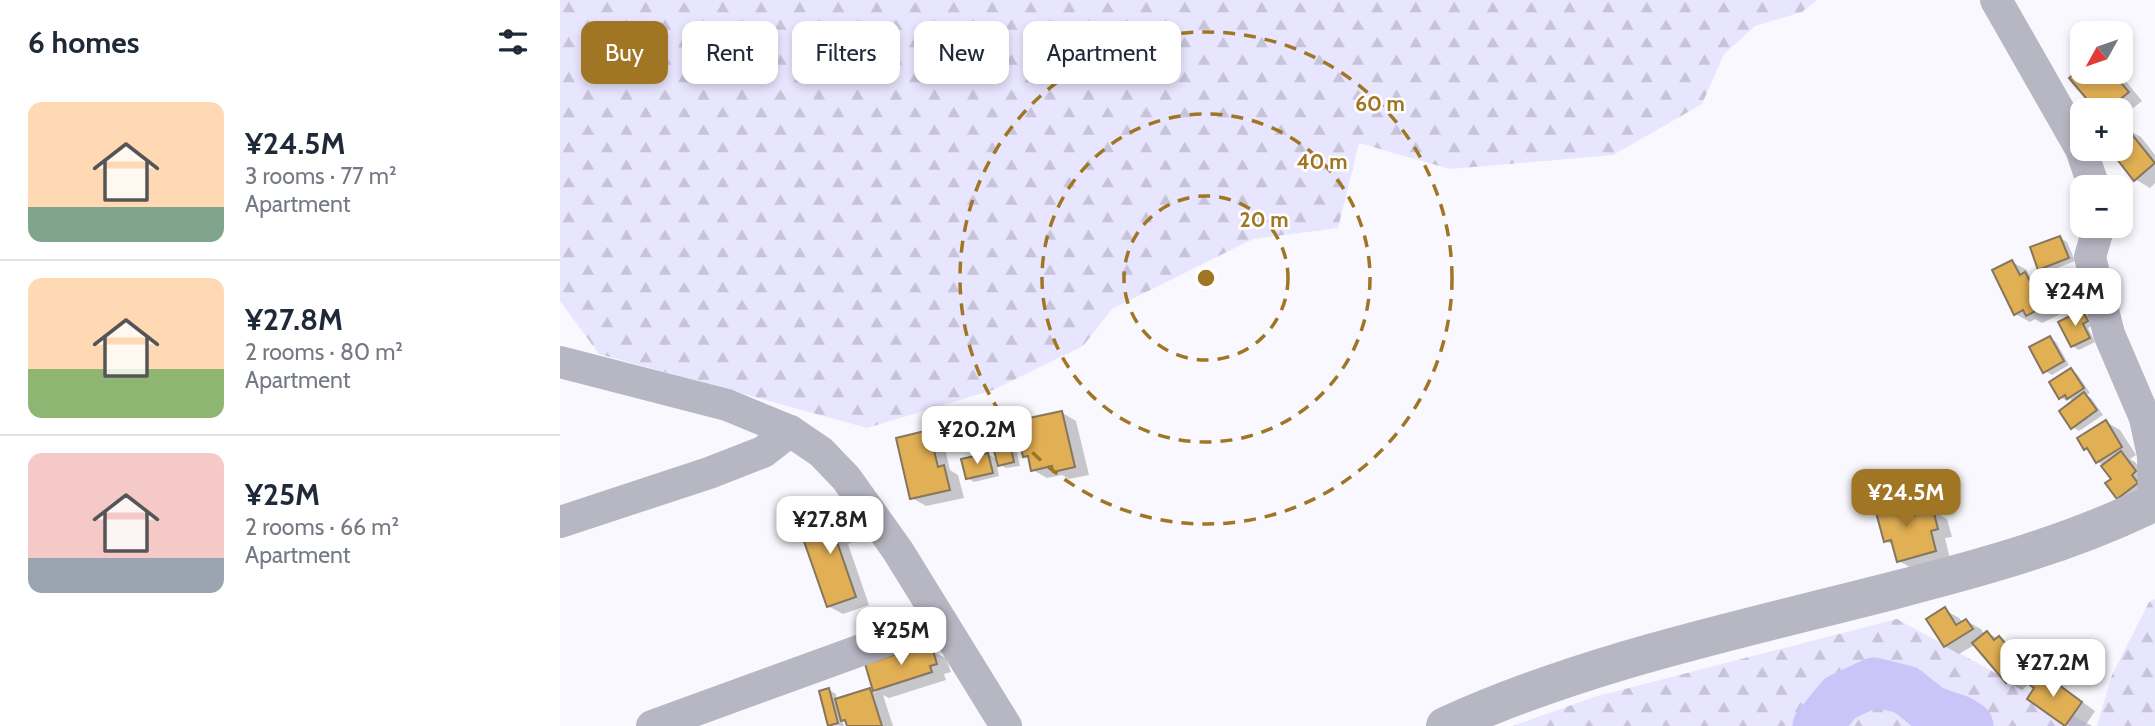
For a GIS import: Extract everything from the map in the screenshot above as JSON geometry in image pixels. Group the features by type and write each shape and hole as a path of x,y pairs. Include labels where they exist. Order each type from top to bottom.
{"street":[{"path":"1996,0 2081,149 2090,175"},
{"path":"1445,726 1554,682 1983,567 2099,528 2154,503 2153,456 2145,418 2109,334 2090,257 2096,238"},
{"path":"560,362 727,405 790,431 821,452 846,478 898,551 1006,726"},
{"path":"560,522 709,473 763,452 790,431"},
{"path":"652,726 941,621"}],"green space":[{"path":"560,0 1817,0 1802,12 1755,26 1724,54 1702,104 1613,155 1450,169 1359,143 1338,228 1253,239 1112,309 1083,346 993,390 867,428 599,354 560,301"},
{"path":"2155,599 2155,726 2097,726 2112,675 2149,602"},
{"path":"1897,619 2092,726 1513,726 1594,697"}],"building":[{"path":"2074,84 2122,84 2129,92 2122,98 2086,98"},
{"path":"2133,136 2155,163 2134,181 2133,175 2129,175 2118,161 2133,161"},
{"path":"2060,236 2069,258 2038,270 2030,247"},
{"path":"2012,260 2020,275 2025,272 2032,285 2040,281 2051,303 2026,316 2023,310 2014,315 1992,270"},
{"path":"2082,310 2088,321 2083,324 2090,338 2071,347 2058,322"},
{"path":"2050,336 2064,361 2043,373 2029,347"},
{"path":"2071,368 2084,388 2067,399 2065,395 2059,399 2049,382"},
{"path":"2084,392 2097,410 2071,429 2059,411"},
{"path":"1062,411 1075,467 1053,472 1052,466 1031,471 1028,456 1023,457 1015,421"},
{"path":"2106,420 2122,447 2096,463 2077,438"},
{"path":"929,430 938,467 944,465 950,490 910,499 896,438"},
{"path":"1010,443 1014,462 998,466 993,447"},
{"path":"2121,451 2136,471 2132,475 2138,483 2117,499 2105,483 2111,479 2101,466"},
{"path":"988,453 993,473 966,479 961,459"},
{"path":"1904,497 1909,516 1933,509 1938,529 1931,531 1936,551 1897,562 1891,540 1884,542 1874,505"},
{"path":"848,510 850,517 855,515 859,527 835,536 856,597 827,607 799,527"},
{"path":"1945,607 1956,625 1966,619 1973,629 1944,647 1926,619"},
{"path":"1987,631 1994,640 1999,636 2026,667 2006,683 1972,643"},
{"path":"924,645 925,650 932,647 937,664 930,666 932,672 873,691 865,664"},
{"path":"2040,671 2082,702 2065,726 2027,699 2034,688 2030,685"},
{"path":"829,688 838,723 828,726 819,691"},
{"path":"870,688 882,726 847,726 845,720 841,721 835,699"}],"waterway":[{"path":"1817,726 1840,698 1874,682 1906,690 1931,710 1969,726"}]}
